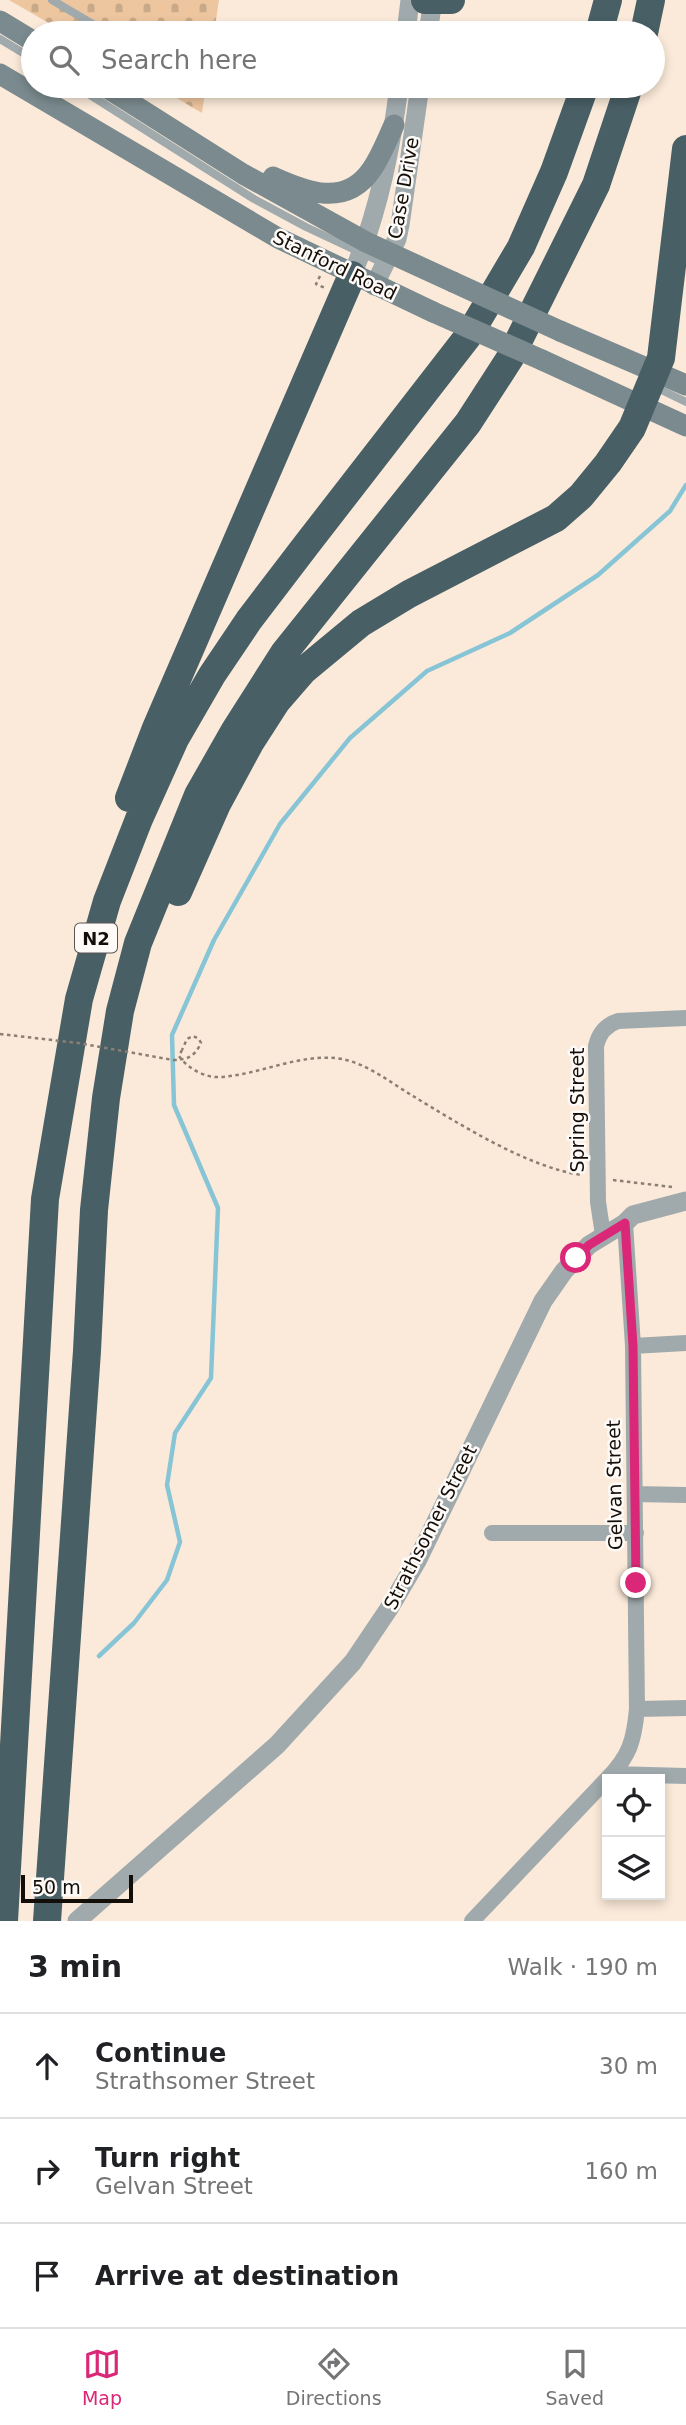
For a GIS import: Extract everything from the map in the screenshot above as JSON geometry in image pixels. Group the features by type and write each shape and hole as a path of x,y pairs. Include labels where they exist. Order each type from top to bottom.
{"highway":[{"path":"602,21 608,0"},
{"path":"647,21 651,0"},
{"name":"N2","path":"4,1921 45,1199 79,999 107,901 139,819 175,739 212,675 249,620 470,335 520,247 554,172 581,98"},
{"name":"N2","path":"47,1910 87,1351 95,1198 106,1098 120,1011 138,943 198,795 235,730 284,653 468,423 510,358 596,186 625,98"},
{"path":"87,1351 120,1097 137,1016 155,951 184,875 217,804 250,743 278,701 303,671 361,623 444,575 556,518 581,496 608,463 632,428 661,358 686,149"},
{"path":"45,1199 69,990 94,893 156,728 363,264"}],"main road":[{"path":"0,21 21,34"},
{"name":"Stanford Road","path":"0,74 21,86"},
{"name":"Stanford Road","path":"41,98 278,238 363,264 387,258 453,282 560,331 649,388 686,426"},
{"name":"Stanford Road","path":"124,98 243,174 363,264 433,312 542,360 649,388 686,385"},
{"path":"182,134 295,187 321,194 345,190 368,175 394,125"}],"street":[{"path":"415,21 430,0"},
{"path":"429,21 430,0"},
{"name":"Case Drive","path":"397,98 382,187 372,216 363,264 387,258 400,225 418,98"},
{"name":"Spring Street","path":"603,1235 598,1177 598,1037 611,1023 618,1021 686,1018"},
{"path":"631,1220 667,1204 680,1194"},
{"path":"631,1220 686,1212"},
{"name":"Strathsomer Street","path":"77,1921 277,1745 353,1662 390,1607 417,1560 543,1301 564,1271 589,1245 631,1220"},
{"name":"Gelvan Street","path":"612,1774 630,1749 635,1733 637,1709 631,1220"},
{"path":"633,1346 686,1343"},
{"path":"635,1494 686,1495"},
{"path":"492,1533 636,1533"},
{"path":"637,1709 686,1708"},
{"path":"665,1777 686,1776"},
{"name":"Gelvan Street","path":"472,1921 602,1785"}],"lane":[{"path":"55,1 88,21"},
{"path":"0,39 21,52"},
{"path":"95,98 254,199 363,264"},
{"path":"649,388 686,402"}],"path":[{"path":"0,1034 78,1043 173,1060 186,1060 191,1057 201,1043 193,1035 187,1039 179,1056 187,1068 218,1077 310,1059 341,1059 366,1067 455,1122 526,1157 570,1174 680,1194"}],"green space":[{"path":"9,0 219,0 216,21 45,21"},
{"path":"176,98 204,98 202,113"}],"waterway":[{"path":"99,1656 134,1623 167,1580 180,1542 167,1485 175,1433 211,1378 218,1208 174,1105 172,1035 214,940 280,824 350,738 427,671 510,633 598,575 670,511 686,485"}],"route":[{"path":"576,1258 589,1245 625,1223 633,1346 636,1583"}]}
